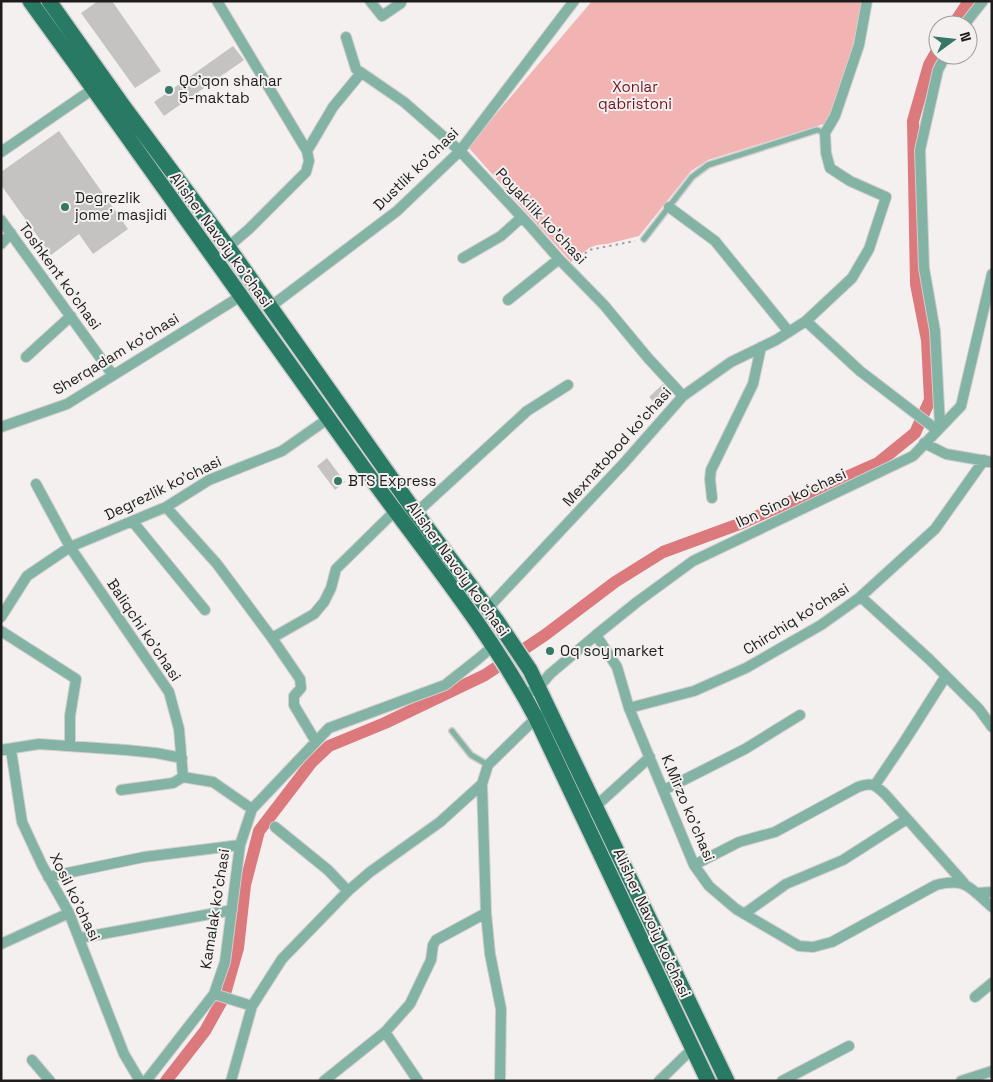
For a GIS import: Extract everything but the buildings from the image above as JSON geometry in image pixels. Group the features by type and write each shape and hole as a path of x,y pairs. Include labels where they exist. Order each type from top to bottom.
{"main road":[{"name":"Alisher Navoiy ko'chasi","path":"30,1 394,512 495,648 536,718 708,1081"},
{"name":"Alisher Navoiy ko'chasi","path":"49,1 228,248 416,513 488,608 530,670 727,1081"}],"street":[{"path":"217,1 307,151 309,161 306,172 228,248"},
{"path":"370,1 382,16 401,3"},
{"name":"Dustlik ko'chasi","path":"270,307 397,211 460,151 574,1"},
{"path":"825,133 834,116 858,46 867,1"},
{"path":"972,15 983,1"},
{"path":"307,151 333,107 361,73 356,69 346,37"},
{"path":"938,428 935,331 924,268 920,150 941,65"},
{"name":"Poyakilik ko'chasi","path":"361,73 404,102 460,151 604,305 648,358 683,396"},
{"path":"1,152 93,89"},
{"name":"Mexnatobod ko'chasi","path":"488,608 624,463 683,396 731,362 761,348 806,321 852,278 869,249 886,197 850,181 830,168 826,153 825,133"},
{"path":"668,207 716,241 789,332"},
{"path":"463,258 501,236 522,217"},
{"name":"Toshkent ko'chasi","path":"1,220 112,374"},
{"path":"1,244 12,234"},
{"path":"508,300 559,259"},
{"name":"Ibn Sino ko‘chasi","path":"524,695 539,687 550,674 596,635 693,561 912,456 961,406 992,274"},
{"name":"Sherqadam ko'chasi","path":"1,427 67,404 112,374 241,296"},
{"path":"26,357 71,316"},
{"path":"806,321 860,371 910,410 938,428"},
{"path":"712,498 711,470 753,384 761,348"},
{"path":"416,513 527,411 568,384"},
{"name":"Degrezlik ko'chasi","path":"1,617 27,576 70,548 166,507 209,480 282,451 328,418"},
{"path":"924,443 946,454 988,461"},
{"name":"Chirchiq ko’chasi","path":"629,708 694,691 746,668 821,625 861,597 935,529 988,461"},
{"name":"Baliqchi ko'chasi","path":"36,484 70,548 169,692 179,729 183,777"},
{"path":"166,507 217,564 272,638 300,680 301,688 294,696 294,705 316,742"},
{"path":"272,638 314,614 324,602 331,588 336,569 394,512"},
{"path":"133,522 205,610"},
{"path":"861,597 946,676 979,709 992,727"},
{"path":"1,630 76,678 70,716 70,746"},
{"name":"K.Mirzo ko'chasi","path":"596,635 617,667 629,708 694,865 709,886 744,914 799,946 814,947 832,942 936,884 950,881 964,883"},
{"path":"121,790 174,783 183,777 213,782 252,809 329,728 445,684 495,648"},
{"path":"875,784 946,676"},
{"path":"500,1081 501,1009 490,954 486,913 482,784 488,765 536,718 550,710"},
{"path":"664,790 745,748 800,714"},
{"path":"6,750 39,744 156,753 182,758"},
{"name":"Xosil ko'chasi","path":"6,750 22,822 48,877 69,913 116,1037 140,1081"},
{"path":"596,806 650,757"},
{"path":"232,1081 252,1006 282,959 348,891 370,872 440,822 482,784"},
{"path":"694,865 739,842 775,832 858,786 875,784 964,883 992,907"},
{"name":"Kamalak ko'chasi","path":"146,1081 214,994 225,962 240,845 252,809"},
{"path":"744,914 786,884 843,860 907,819"},
{"path":"275,827 328,870 348,891"},
{"path":"48,877 144,857 240,845"},
{"path":"976,893 992,892"},
{"path":"80,938 232,910"},
{"path":"1,944 69,913"},
{"path":"324,1081 385,1032 410,1004 431,960 433,945 436,940 486,913"},
{"path":"974,997 992,983"},
{"path":"214,994 252,1006"},
{"path":"385,1032 418,1081"},
{"path":"782,1081 849,1046"},
{"path":"659,1081 692,1048"},
{"path":"32,1060 50,1081"},
{"path":"961,1081 992,1071"}],"lane":[{"path":"644,239 692,177 708,165 817,130 825,133"},
{"path":"452,731 471,755 488,765"}],"path":[{"path":"568,268 589,250 644,239"}],"green space":[{"name":"Xonlar qabristoni","path":"592,1 866,1 851,65 827,123 708,160 691,171 639,236 589,248 571,262 468,147"}],"waterway":[{"path":"960,15 969,1"},
{"path":"166,1081 205,1031 224,997 238,948 245,885 259,831 311,763 329,746 385,723 485,675 545,635 615,582 663,552 742,523 878,463 915,433 930,400 927,340 916,284 913,121 929,65"}],"place":[{"name":"Qo'qon shahar 5-maktab","path":"169,90"},
{"name":"Degrezlik jome' masjidi","path":"65,207"},
{"name":"BTS Express","path":"338,481"},
{"name":"Oq soy market","path":"550,651"}]}
